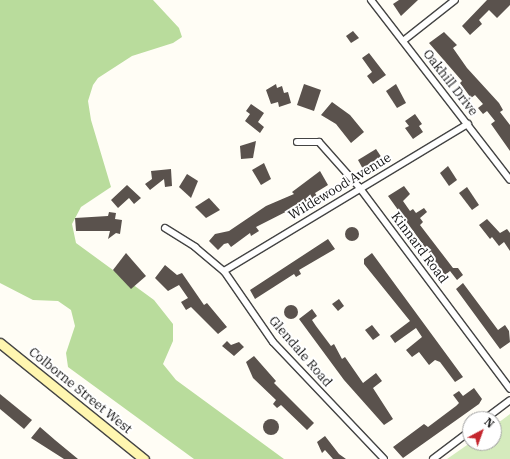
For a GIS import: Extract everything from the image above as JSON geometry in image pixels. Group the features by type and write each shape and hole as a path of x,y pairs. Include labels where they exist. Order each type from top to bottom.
{"main road":[{"name":"Colborne Street West","path":"0,343 144,459"}],"street":[{"name":"Oakhill Drive","path":"371,0 510,180"},
{"path":"404,41 455,0"},
{"name":"Wildewood Avenue","path":"224,271 359,188 468,124"},
{"name":"Kinnard Road","path":"297,142 319,142 359,188 510,389"},
{"name":"Glendale Road","path":"165,228 195,247 224,271 273,342 384,459"},
{"path":"496,411 510,400"},
{"path":"433,459 462,437"}],"green space":[{"path":"0,0 153,0 179,28 182,37 173,43 132,56 98,78 93,85 88,101 91,120 111,187 81,207 72,224 76,243 154,300 173,324 173,341 163,364 176,380 284,459 194,459 68,367 66,353 75,326 71,310 58,301 33,300 0,283"},
{"path":"510,414 510,459 447,459 462,449 462,451 502,451 502,420"}],"building":[{"path":"399,0 418,0 401,16 393,4"},
{"path":"487,0 510,0 510,5 497,18 489,10 479,20 482,24 470,35 462,26"},
{"path":"353,31 359,38 351,43 346,36"},
{"path":"444,32 457,45 453,48 467,68 499,103 503,110 500,112 510,125 510,151 491,124 495,121 487,111 483,114 478,108 483,104 475,95 471,98 460,83 462,81 429,43"},
{"path":"369,53 386,75 373,84 367,76 372,72 362,58"},
{"path":"276,84 277,88 282,86 284,93 288,92 291,103 279,107 278,102 271,104 266,90"},
{"path":"304,84 321,90 314,111 297,105"},
{"path":"396,84 406,103 397,108 386,91"},
{"path":"332,102 350,115 364,132 351,143 336,124 321,115"},
{"path":"251,104 264,113 258,122 264,127 260,133 245,121 250,114 246,111"},
{"path":"415,114 422,124 419,126 423,132 413,139 405,128 409,126 405,121"},
{"path":"256,141 253,158 241,159 240,146"},
{"path":"376,149 382,158 363,169 358,160"},
{"path":"264,163 271,179 261,185 252,170"},
{"path":"448,166 457,180 449,186 440,173"},
{"path":"171,169 172,186 165,187 164,179 150,190 145,184 152,179 151,171"},
{"path":"320,171 328,185 315,193 317,196 256,227 259,231 251,236 250,233 231,247 228,243 224,244 218,250 209,241 215,234 229,231 266,206 294,194 292,192"},
{"path":"187,174 198,181 191,198 179,187"},
{"path":"127,185 141,198 134,204 129,198 118,208 111,200"},
{"path":"404,186 410,194 403,201 410,211 413,209 416,213 424,208 427,212 420,218 423,222 420,225 453,268 458,268 463,275 457,280 450,271 445,275 388,196"},
{"path":"467,187 479,205 472,210 459,193"},
{"path":"209,198 220,210 206,218 195,207"},
{"path":"109,212 116,213 115,219 122,220 120,234 116,233 108,239 110,231 76,231 75,218 108,216"},
{"path":"487,219 500,233 507,229 510,233 510,251 504,242 499,246 492,237 490,239 479,225"},
{"path":"352,227 357,229 359,234 357,239 352,241 347,239 345,234 347,229"},
{"path":"328,239 335,249 299,270 301,274 296,277 294,274 255,299 250,290"},
{"path":"126,253 146,276 131,289 113,270"},
{"path":"372,253 463,377 455,382 440,362 435,360 429,365 419,352 412,357 406,350 422,337 416,328 395,343 390,336 410,321 364,264 364,259"},
{"path":"165,265 177,275 182,273 204,305 207,303 227,327 218,334 191,307 186,310 181,302 188,298 179,285 168,291 155,278"},
{"path":"463,283 498,330 505,325 509,331 510,342 500,349 456,289"},
{"path":"339,299 344,306 338,311 332,304"},
{"path":"291,305 296,307 298,312 296,317 291,319 286,317 284,312 286,307"},
{"path":"312,309 317,316 312,320 316,326 331,346 334,344 342,359 345,357 363,383 376,373 382,381 373,388 393,419 384,425 344,380 299,319"},
{"path":"372,325 380,335 373,340 365,330"},
{"path":"227,341 231,345 239,342 244,347 234,356 222,346"},
{"path":"254,356 276,381 274,383 314,423 307,430 281,405 277,408 273,404 276,400 253,378 246,362"},
{"path":"474,388 482,399 479,404 469,411 462,411 462,416 403,458 393,447 424,424 428,427 456,406 459,403 453,395 459,391 463,396"},
{"path":"0,394 32,420 24,429 0,409"},
{"path":"268,419 274,419 279,424 277,433 274,435 268,435 263,430 263,424"},
{"path":"40,427 78,459 64,459 31,438"},
{"path":"325,436 339,454 346,459 333,459 325,450 322,453 317,442"}]}
